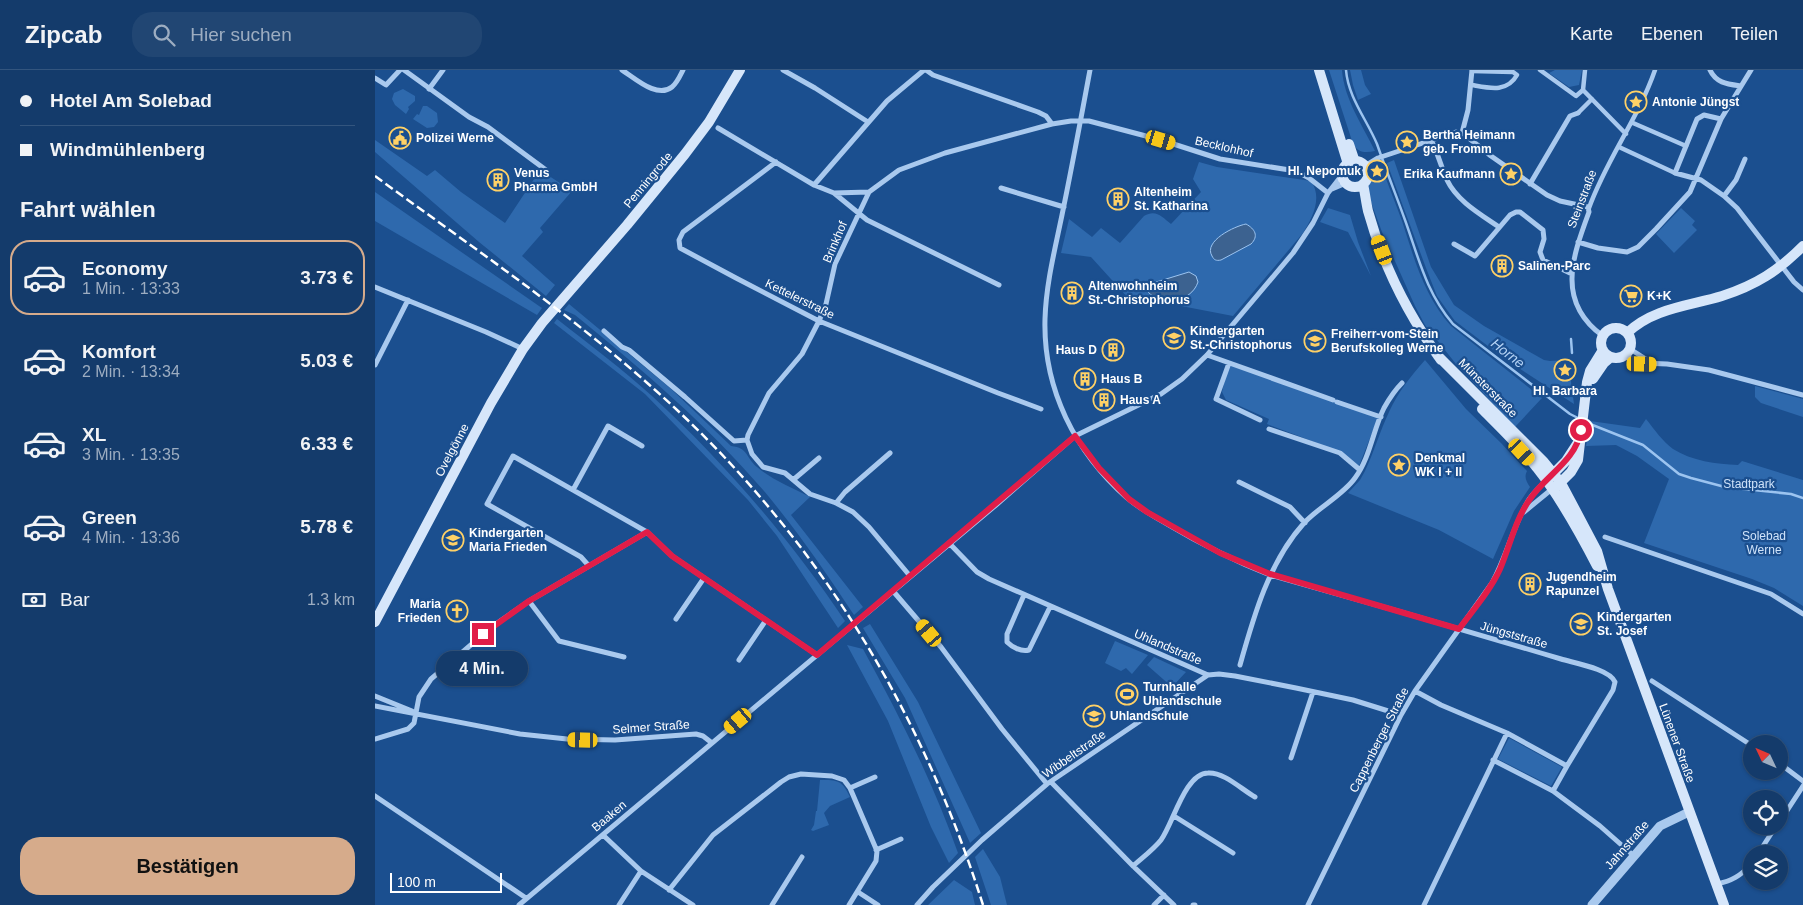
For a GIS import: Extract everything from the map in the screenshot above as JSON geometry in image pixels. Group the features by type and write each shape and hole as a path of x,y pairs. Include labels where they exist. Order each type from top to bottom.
{"main road":[{"name":"Penningrode","path":"564,297 685,154 709,122 740,70"},
{"path":"1319,70 1356,164 1368,176 1352,182 1343,169 1356,164"},
{"path":"1325,70 1356,164"},
{"name":"Münsterstraße","path":"1352,182 1368,209 1395,285 1413,319 1438,356 1455,379 1537,467 1561,483"},
{"path":"1627,333 1643,320 1658,313 1736,291 1756,283 1781,266 1803,246"},
{"name":"Ovelgönne","path":"375,622 491,403 523,349 564,297"},
{"path":"1552,490 1571,472 1578,460 1587,388 1604,363 1607,354 1601,340 1603,336 1614,328 1627,333 1631,340 1626,352 1607,354"},
{"path":"1550,477 1566,461 1580,435"},
{"name":"Lünener Straße","path":"1550,477 1552,490 1582,537 1608,589"},
{"name":"Lünener Straße","path":"1561,483 1597,551 1608,589 1724,905"}],"street":[{"path":"375,78 387,85 400,70"},
{"path":"404,70 469,117 488,127 546,170"},
{"path":"429,89 443,70"},
{"path":"622,70 656,91 665,91 675,85 683,70"},
{"path":"783,70 868,122"},
{"path":"814,185 891,96 925,70 933,75 1038,112 1046,116 1051,124"},
{"name":"Jüngststraße","path":"1090,70 1046,297 1045,343 1053,383 1063,413 1075,436 1115,486 1129,499 1147,512 1220,553 1270,574 1603,672 1611,676 1615,682 1613,690 1567,766"},
{"path":"1462,133 1468,110 1472,70 1516,73 1522,70"},
{"path":"1540,70 1576,96 1583,90 1585,70"},
{"name":"Steinstraße","path":"1603,336 1590,326 1580,312 1572,287 1575,255 1589,208 1599,184 1633,123 1647,94 1655,70"},
{"path":"1710,70 1717,80 1741,86"},
{"path":"1578,242 1627,252 1643,242 1690,192 1721,119 1751,70"},
{"path":"1471,85 1504,88 1514,80 1517,75 1516,73"},
{"path":"1583,90 1626,134"},
{"path":"1530,184 1570,116 1578,112 1591,98"},
{"path":"1675,172 1697,119 1704,115 1721,119"},
{"name":"Brinkhof","path":"747,440 751,426 769,393 802,354 819,321 827,304 835,264 869,192 888,176 911,165 993,139 1051,124 1081,120"},
{"name":"Becklohhof","path":"1081,120 1161,140 1220,159 1296,171 1330,191"},
{"path":"1633,123 1686,146"},
{"path":"718,128 814,185 834,193 867,220 999,285"},
{"path":"1356,164 1391,154 1451,132 1462,133 1530,184 1560,201 1589,208"},
{"path":"1431,140 1447,182 1459,197 1499,227"},
{"path":"1619,147 1675,172 1696,178 1724,196 1737,208 1781,266 1803,290"},
{"path":"1724,196 1736,180 1745,159"},
{"name":"Kettelerstraße","path":"776,162 683,232 679,238 679,246 719,270 819,321 1041,409"},
{"path":"712,743 1075,436 1161,394 1182,379 1207,355 1298,246 1330,191 1352,182"},
{"path":"1001,188 1064,207"},
{"path":"834,193 869,192"},
{"path":"1454,244 1475,256 1513,213 1520,212 1543,230 1545,239 1540,252 1543,260 1572,274"},
{"path":"375,287 523,349"},
{"path":"375,365 408,300"},
{"path":"604,331 685,397 734,441 747,440 752,454 763,467 785,473 810,494 836,503 859,516 910,576"},
{"path":"1626,352 1642,364 1709,370 1803,395"},
{"path":"1626,352 1653,364"},
{"path":"1207,355 1381,417"},
{"path":"1229,363 1217,399 1261,420"},
{"path":"1240,665 1270,574 1287,545 1305,523 1323,505 1348,487 1360,470 1384,408 1402,383"},
{"path":"573,490 608,426 642,446"},
{"path":"1269,429 1340,454 1360,470"},
{"path":"836,503 845,492 890,453"},
{"path":"589,566 581,557 487,504 513,456 647,532 672,556 817,655"},
{"path":"793,480 819,458"},
{"name":"Cappenberger Straße","path":"1308,905 1401,715 1415,691 1493,583 1529,500 1550,477"},
{"path":"1239,482 1290,507 1305,523"},
{"name":"Cappenberger Straße","path":"1522,514 1552,490"},
{"path":"375,739 409,729 414,722 419,697 431,679 480,637 529,601 647,532"},
{"path":"1605,537 1771,594 1803,614"},
{"name":"Uhlandstraße","path":"949,543 977,572 989,579 1208,675 1235,676 1353,700 1401,715"},
{"path":"676,619 705,578"},
{"path":"893,591 941,647 1002,729 1049,783 1174,905"},
{"path":"1025,595 1007,634 1007,642 1010,645 1021,650 1029,650 1050,607"},
{"path":"529,601 559,641 624,657"},
{"path":"739,660 766,620"},
{"name":"Wibbeltstraße","path":"917,905 933,887 983,840 1049,783 1208,675"},
{"path":"1652,681 1743,740"},
{"path":"1415,691 1441,705 1507,733 1567,766 1553,791"},
{"path":"1291,758 1313,692"},
{"name":"Selmer Straße","path":"375,696 415,713"},
{"name":"Selmer Straße","path":"375,706 520,734 567,739 615,740 696,734 703,736 712,743"},
{"path":"1424,905 1507,733"},
{"name":"Baaken","path":"519,905 712,743"},
{"path":"1493,760 1553,791 1600,826 1634,856"},
{"path":"1788,770 1803,781"},
{"path":"1133,866 1161,840 1185,792 1197,776 1206,772 1221,775 1255,797"},
{"path":"669,890 713,835 789,777 801,774 832,776 844,780 851,788 876,850 876,862 849,905"},
{"path":"851,788 875,777"},
{"path":"1788,809 1803,786"},
{"path":"375,796 526,898"},
{"name":"Jahnstraße","path":"1593,905 1660,826 1689,812"},
{"path":"1174,816 1233,853"},
{"path":"603,835 641,871 693,905"},
{"path":"876,850 901,839"},
{"path":"772,905 803,856"},
{"path":"619,905 641,871"},
{"path":"1716,884 1730,882 1743,872"},
{"path":"858,892 878,905"},
{"path":"1154,905 1164,895"}],"green space":[{"path":"1329,70 1342,70 1350,102 1375,151 1362,152 1353,144"},
{"path":"1350,70 1361,70 1365,85 1371,94 1358,100"},
{"path":"1555,70 1582,70 1579,85 1569,87 1549,73"},
{"path":"403,89 415,96 415,101 408,107 409,109 406,114 395,105 392,99 394,93"},
{"path":"423,106 427,106 437,113 438,122 434,127 427,128 413,119 417,114 419,115"},
{"path":"375,140 427,176 435,170 461,192 505,223 540,170 572,191 540,228 543,232 522,256 555,285 546,296 479,242 375,152"},
{"path":"1394,160 1431,267 1454,305 1484,326 1544,360 1568,360 1574,404 1505,359 1455,321 1437,296 1426,268 1387,163"},
{"path":"1199,162 1217,167 1311,181 1316,194 1313,214 1303,233 1233,316 1150,300 1130,300 1091,257 1061,253 1069,219 1092,237 1101,228 1120,243 1148,214 1159,215 1171,224 1201,192 1193,179"},
{"path":"1381,166 1421,276 1442,314 1451,326 1542,398 1515,427 1456,364 1425,325 1415,306 1382,232 1368,194 1368,186 1374,170"},
{"path":"375,192 542,308 537,315 375,221"},
{"path":"1328,208 1350,215 1371,276 1348,232 1320,222"},
{"path":"1681,208 1695,221 1692,225 1697,230 1674,253 1656,234"},
{"path":"569,304 670,388 731,446 744,451 763,472 810,497 791,515 863,607 854,615 792,526 747,472 701,424 652,379 575,315 564,310"},
{"path":"557,319 652,396 731,475 779,531 845,621 838,628 777,536 748,500 645,394 554,323"},
{"path":"1425,360 1466,409 1527,471 1526,479 1530,487 1514,511 1493,559 1439,530 1348,493 1360,480 1365,471 1396,398"},
{"path":"1229,363 1381,417 1374,428 1359,466 1341,452 1267,424 1269,419 1226,400 1222,392"},
{"path":"1755,386 1803,399 1803,417 1761,403 1755,397"},
{"name":"Solebad Werne","path":"1646,419 1669,446 1680,453 1713,463 1738,465 1742,461 1803,480 1803,606 1774,588 1752,579 1644,543 1669,479 1637,456 1616,445 1586,446 1590,421 1640,428"},
{"path":"870,624 918,702 981,833 970,843 905,698 863,628"},
{"path":"1115,641 1148,655 1132,674 1126,668 1121,671 1105,663"},
{"path":"847,645 863,649 915,749 938,800 958,853 949,863 931,827 888,721"},
{"path":"1154,657 1186,672 1172,687 1147,665"},
{"path":"1509,738 1562,767 1551,786 1498,759"},
{"path":"820,780 839,782 850,797 830,806 824,813 829,825 813,831 811,830 817,811"},
{"path":"983,849 1000,877 1007,905 991,905 975,857"},
{"path":"954,880 972,892 975,905 928,905"}],"shaded area":[{"path":"1246,224 1255,233 1255,238 1251,244 1221,260 1214,259 1210,250 1216,240 1228,231"},
{"path":"1189,272 1196,276 1198,282 1194,289 1183,298 1168,301 1148,292 1153,283"}],"waterway":[{"name":"Horne","path":"1346,70 1350,90 1377,144 1424,275 1444,312 1453,324 1570,414 1580,419"},
{"path":"1571,339 1572,353"},
{"name":"Horne","path":"1585,422 1643,445 1679,474 1725,487 1791,494 1803,498"}],"railway":[{"path":"375,176 517,279 621,360 711,443 763,501 811,561 854,624 893,691 927,760 957,831 983,905"}],"place":[{"name":"Antonie Jüngst","path":"1636,102"},
{"name":"Polizei Werne","path":"400,138"},
{"name":"Bertha Heimann geb. Fromm","path":"1407,142"},
{"name":"Hl. Nepomuk","path":"1377,171"},
{"name":"Erika Kaufmann","path":"1511,174"},
{"name":"Venus Pharma GmbH","path":"498,180"},
{"name":"Altenheim St. Katharina","path":"1118,199"},
{"name":"Salinen-Parc","path":"1502,266"},
{"name":"Altenwohnheim St.-Christophorus","path":"1072,293"},
{"name":"K+K","path":"1631,296"},
{"name":"Kindergarten St.-Christophorus","path":"1174,338"},
{"name":"Freiherr-vom-Stein Berufskolleg Werne","path":"1315,341"},
{"name":"Haus D","path":"1113,350"},
{"name":"Hl. Barbara","path":"1565,370"},
{"name":"Haus B","path":"1085,379"},
{"name":"Haus A","path":"1104,400"},
{"name":"Denkmal WK I + II","path":"1399,465"},
{"name":"Kindergarten Maria Frieden","path":"453,540"},
{"name":"Jugendheim Rapunzel","path":"1530,584"},
{"name":"Maria Frieden","path":"457,611"},
{"name":"Kindergarten St. Josef","path":"1581,624"},
{"name":"Turnhalle Uhlandschule","path":"1127,694"},
{"name":"Uhlandschule","path":"1094,716"}],"route":[{"path":"483,634 529,601 647,532 672,556 817,655 1075,436 1099,468 1129,499 1175,529 1220,553 1270,574 1459,629 1493,583 1529,500 1566,461 1579,440 1581,430"}],"park label":[{"name":"Stadtpark","path":"1749,484"}]}
